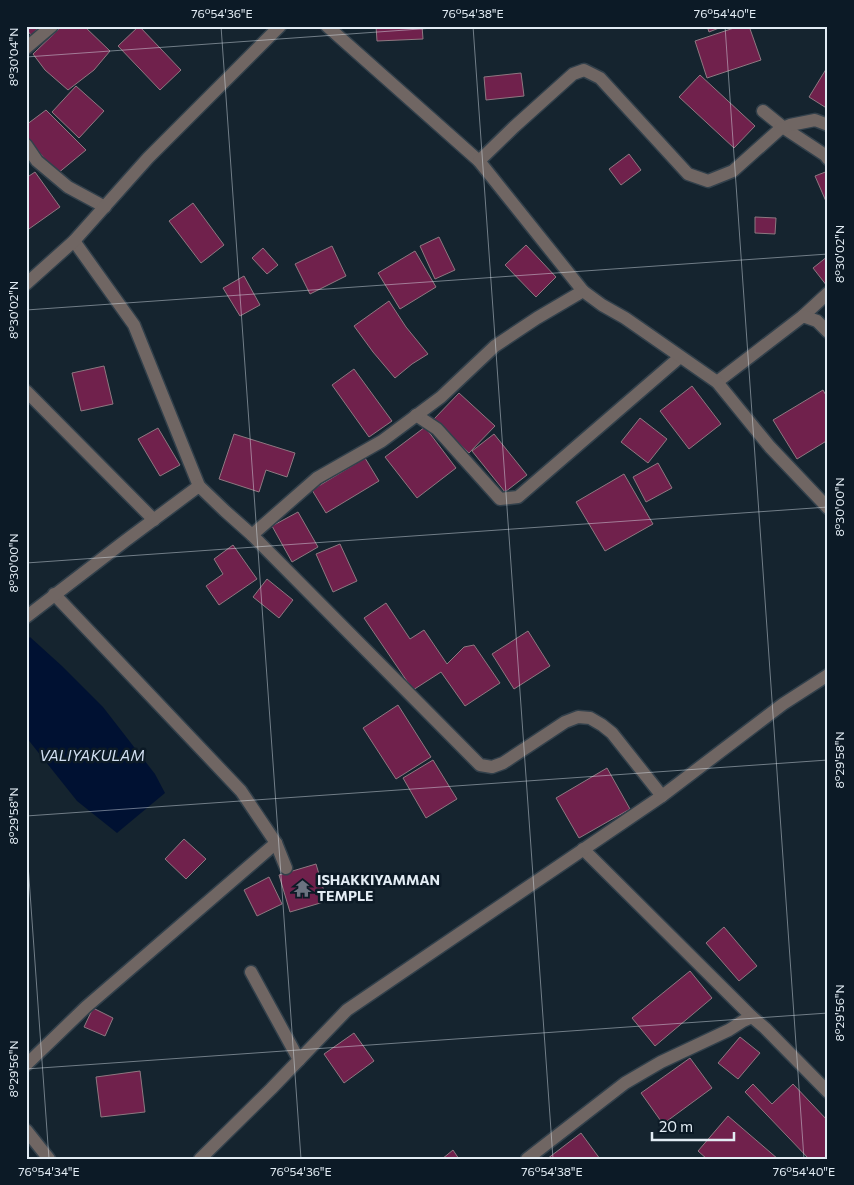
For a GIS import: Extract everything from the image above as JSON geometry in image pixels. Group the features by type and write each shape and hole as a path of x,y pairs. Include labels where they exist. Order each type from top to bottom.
{"street":[{"path":"26,48 52,26"},
{"path":"26,284 74,242 148,158 280,26"},
{"path":"327,26 479,161 583,291 716,382 770,447 828,508"},
{"path":"479,161 573,74 584,70 600,78 688,174 708,181 733,171 780,129 815,120 828,125"},
{"path":"763,111 828,159"},
{"path":"26,145 37,161 68,187 105,206"},
{"path":"74,242 134,325 199,486 252,535 480,766 492,767 503,763 565,722 578,717 590,718 612,733 662,796"},
{"path":"252,535 318,478 382,441 441,397 496,346 537,318 583,291"},
{"path":"716,382 803,316 828,293"},
{"path":"803,316 817,321 828,332"},
{"path":"416,415 437,429 500,499 518,497 680,357"},
{"path":"26,391 154,520"},
{"path":"26,617 199,486"},
{"path":"54,594 240,791 276,843 286,868"},
{"path":"200,1159 347,1010 662,796 783,704 828,675"},
{"path":"26,1065 86,1007 276,843"},
{"path":"583,849 828,1092"},
{"path":"251,972 299,1060"},
{"path":"527,1159 626,1083 661,1062 752,1018"},
{"path":"26,1130 49,1159"}],"water":[{"name":"VALIYAKULAM","path":"30,637 103,707 155,774 165,793 117,833 77,801 26,737 26,641"}],"building":[{"path":"26,26 40,26 31,35"},
{"path":"62,26 84,26 110,51 94,70 68,90 45,70 33,54"},
{"path":"139,26 181,70 160,90 118,46"},
{"path":"376,26 422,26 423,39 377,41"},
{"path":"707,26 724,26 709,32"},
{"path":"740,26 749,26 761,60 707,78 695,41"},
{"path":"828,66 828,109 809,97"},
{"path":"521,73 524,96 486,100 484,77"},
{"path":"700,75 755,126 734,148 679,97"},
{"path":"76,86 104,111 79,138 52,112"},
{"path":"46,110 86,150 57,174 26,136 26,125"},
{"path":"629,154 641,170 621,185 609,169"},
{"path":"828,171 828,206 815,176"},
{"path":"35,172 60,207 26,231 26,178"},
{"path":"193,203 224,245 201,263 169,221"},
{"path":"755,217 776,218 775,234 755,233"},
{"path":"439,237 455,270 435,279 420,246"},
{"path":"526,245 556,277 536,297 505,265"},
{"path":"332,246 346,276 310,294 295,264"},
{"path":"263,248 278,265 267,274 252,258"},
{"path":"415,251 436,287 400,309 378,273"},
{"path":"828,256 828,285 827,286 813,268"},
{"path":"244,276 260,305 240,316 223,288"},
{"path":"389,301 406,327 428,354 395,378 354,326"},
{"path":"104,366 113,404 81,411 72,373"},
{"path":"354,369 392,421 369,437 332,385"},
{"path":"692,386 721,424 689,449 660,411"},
{"path":"823,390 828,399 828,440 797,459 773,420"},
{"path":"459,393 495,426 469,453 434,419"},
{"path":"640,418 667,439 648,463 621,442"},
{"path":"425,427 456,468 417,498 385,457"},
{"path":"158,428 180,465 160,476 138,439"},
{"path":"234,434 295,453 287,477 266,470 259,492 219,479"},
{"path":"494,434 527,475 505,492 472,451"},
{"path":"365,458 379,481 326,513 312,490"},
{"path":"658,463 672,488 646,502 633,477"},
{"path":"624,474 653,524 605,551 576,502"},
{"path":"298,512 318,547 292,562 272,526"},
{"path":"340,544 357,581 333,592 316,554"},
{"path":"233,545 257,579 219,605 206,586 223,574 214,559"},
{"path":"267,579 293,600 279,618 253,597"},
{"path":"386,603 410,639 424,630 447,664 464,647 474,645 500,683 465,706 441,672 413,690 364,618"},
{"path":"528,631 550,666 514,689 492,654"},
{"path":"398,705 431,757 396,779 363,728"},
{"path":"433,760 457,799 426,818 403,778"},
{"path":"607,768 630,809 579,838 556,798"},
{"path":"184,839 206,859 186,879 165,859"},
{"name":"ISHAKKIYAMMAN TEMPLE","path":"316,864 327,901 290,912 279,875"},
{"path":"269,877 282,904 257,916 244,890"},
{"path":"724,927 757,966 739,981 706,943"},
{"path":"690,971 712,998 655,1046 632,1018"},
{"path":"93,1008 113,1018 105,1036 84,1027"},
{"path":"354,1033 374,1061 344,1083 324,1054"},
{"path":"740,1037 760,1053 738,1079 718,1063"},
{"path":"690,1058 712,1088 663,1124 641,1093"},
{"path":"140,1071 145,1112 101,1117 96,1077"},
{"path":"753,1084 772,1104 793,1084 828,1121 828,1159 809,1159 745,1092"},
{"path":"728,1116 778,1159 707,1159 698,1151"},
{"path":"581,1133 600,1159 547,1159"},
{"path":"453,1150 459,1159 442,1159"}],"place":[{"name":"ISHAKKIYAMMAN TEMPLE","path":"303,888"}]}
